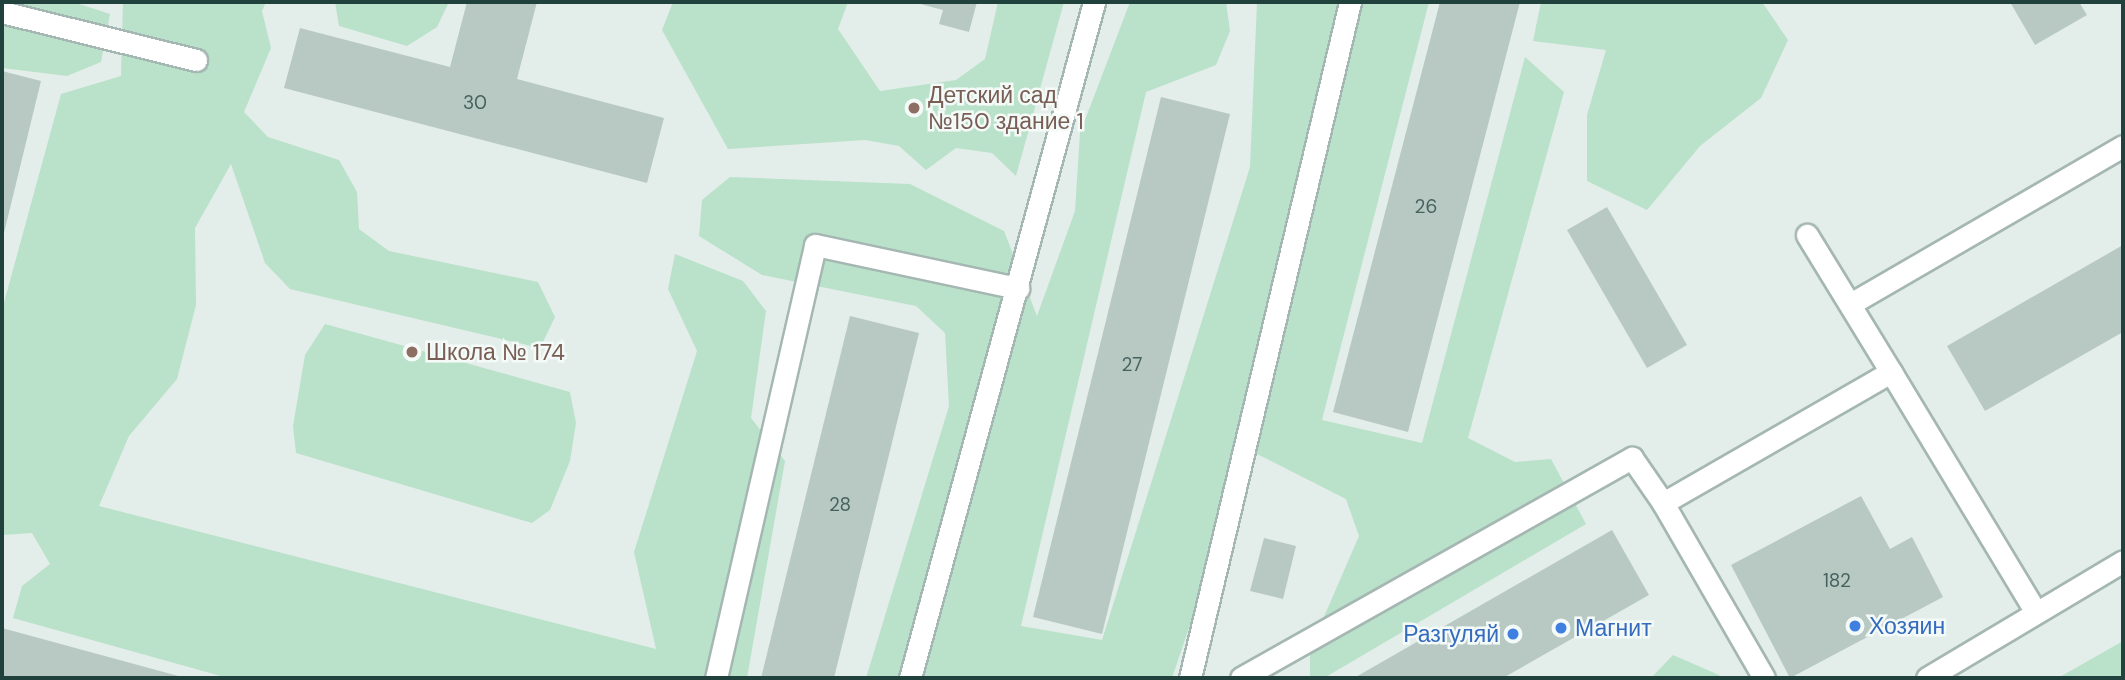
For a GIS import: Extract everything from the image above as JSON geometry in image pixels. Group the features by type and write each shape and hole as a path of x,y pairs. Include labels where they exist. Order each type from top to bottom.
{"street":[{"path":"909,678 1018,288 1094,2"},
{"path":"1189,678 1350,2"},
{"path":"2,12 196,60"},
{"path":"1852,303 2123,146"},
{"path":"1807,235 1852,303 2036,612"},
{"path":"716,678 815,245 1018,288"},
{"path":"1663,503 1891,372"},
{"path":"1241,678 1632,458 1663,503 1764,678"},
{"path":"1927,678 2123,561"}],"green space":[{"path":"2,2 73,2 110,14 101,62 67,76 2,68"},
{"path":"123,2 266,2 262,11 271,48 244,112 268,137 339,160 357,192 359,229 389,251 538,282 555,317 540,348 290,289 265,263 231,164 195,228 196,305 177,379 129,436 99,506 656,649 634,552 697,351 668,289 675,254 743,281 766,311 751,418 785,461 747,678 228,678 13,618 22,586 50,564 32,533 2,535 2,310 61,94 121,76"},
{"path":"335,2 449,2 437,27 407,46 339,26"},
{"path":"673,2 848,2 838,29 880,91 956,80 985,59 998,2 1064,2 1016,176 992,153 956,148 926,170 899,146 865,140 728,149 662,30"},
{"path":"1130,2 1226,2 1230,31 1216,65 1146,92 1021,626 1102,640 1250,167 1257,2 1429,2 1322,420 1422,443 1525,57 1564,92 1468,438 1515,462 1551,459 1586,524 1324,678 1310,678 1310,649 1359,536 1346,499 1249,450 1172,678 866,678 949,406 945,333 916,306 762,275 699,236 702,200 730,177 910,184 1004,231 1037,316 1075,211 1080,133"},
{"path":"1541,2 1762,2 1788,40 1761,98 1700,146 1647,210 1587,181 1587,115 1606,50 1533,41"},
{"path":"325,324 570,392 576,423 570,461 550,510 532,523 296,453 293,426 305,355"},
{"path":"2123,641 2123,678 2058,678"},
{"path":"1673,655 1719,675 1722,678 1651,678"}],"building":[{"path":"467,2 537,2 517,79 664,118 647,183 284,88 300,28 450,67"},
{"path":"913,2 977,2 969,32 939,24 943,10"},
{"path":"1440,2 1520,2 1408,432 1333,412"},
{"path":"2010,2 2079,2 2087,15 2035,45"},
{"path":"2,71 41,81 3,237 2,237"},
{"path":"1161,97 1230,114 1102,634 1033,617"},
{"path":"1607,207 1687,345 1647,368 1567,230"},
{"path":"2123,245 2123,332 1985,411 1947,346"},
{"path":"850,316 919,333 834,678 761,678"},
{"path":"1861,496 1890,549 1912,537 1943,597 1790,678 1731,565"},
{"path":"1612,530 1649,595 1503,678 1354,678"},
{"path":"1264,538 1296,546 1283,599 1250,591"},
{"path":"2,628 182,677 182,678 2,678"}],"place":[{"name":"Детский сад №150 здание 1","path":"914,108"},
{"name":"Школа № 174","path":"412,352"},
{"name":"Хозяин","path":"1855,626"},
{"name":"Магнит","path":"1561,628"},
{"name":"Разгуляй","path":"1513,634"}]}
